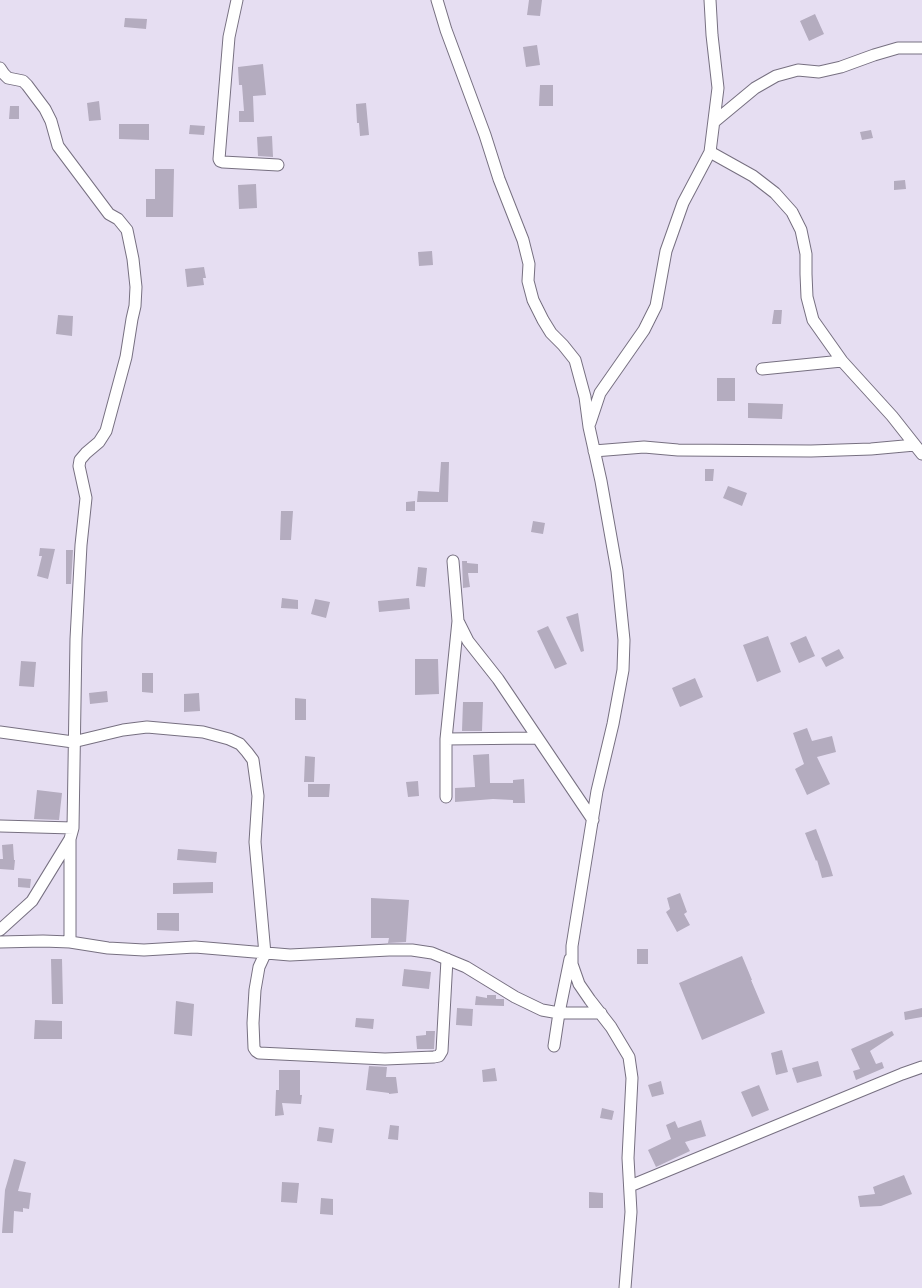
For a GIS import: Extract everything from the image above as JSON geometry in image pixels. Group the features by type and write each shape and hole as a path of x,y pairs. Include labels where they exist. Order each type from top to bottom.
{"street":[{"path":"236,0 229,37 219,159 223,162 278,165"},
{"path":"437,0 446,30 485,135 498,179 523,240 529,264 528,281 533,300 552,334 564,345 575,360 585,397 589,427 617,570 624,640 623,670 598,791 554,1046"},
{"path":"589,427 600,393 644,330 656,306 666,250 683,203 710,152 718,88 710,0"},
{"path":"714,122 755,88 776,76 798,70 819,72 841,67 874,54 898,48 922,48"},
{"path":"0,68 8,78 23,81 28,85 51,121 58,146 109,214 124,225 127,230 136,287 136,306 126,357 106,431 99,442 80,460 79,466 86,498 81,545 76,639 70,942"},
{"path":"710,152 753,176 792,212 801,230 806,254 807,297 813,320 842,361 892,416 918,450"},
{"path":"762,370 842,361"},
{"path":"594,451 644,447 678,450 918,450"},
{"path":"446,797 446,739 458,620 453,561"},
{"path":"458,620 468,641 498,679 593,820"},
{"path":"0,732 73,742 147,726 204,732 229,738 240,744 253,760 258,796 255,842 265,954 259,967 255,990 253,1023 254,1048 256,1051 260,1053 385,1059 439,1056 442,1051 447,959"},
{"path":"446,739 537,738"},
{"path":"0,826 71,833"},
{"path":"0,930 32,900 71,833"},
{"path":"0,942 70,942 108,948 144,950 195,947 290,955 405,950 432,952 466,967 542,1010 559,1013 600,1013"},
{"path":"572,946 572,964 579,984 611,1027 629,1057 632,1078 628,1158 631,1212 625,1288"},
{"path":"630,1186 782,1122 922,1067"}],"building":[{"path":"529,0 542,0 540,16 527,15"},
{"path":"815,14 824,34 809,41 800,21"},
{"path":"125,18 147,19 146,29 124,27"},
{"path":"537,45 540,65 526,67 523,47"},
{"path":"263,64 266,95 253,96 254,122 239,122 239,111 244,111 242,85 239,85 238,67"},
{"path":"540,85 553,85 553,106 539,106"},
{"path":"99,101 101,120 89,121 87,103"},
{"path":"366,103 369,135 360,136 356,104"},
{"path":"10,106 19,106 19,119 9,119"},
{"path":"119,124 149,124 149,140 119,139"},
{"path":"190,125 205,126 204,135 189,134"},
{"path":"871,130 873,138 862,140 860,132"},
{"path":"272,136 273,157 258,156 257,137"},
{"path":"155,169 174,169 173,217 146,217 146,199 155,199"},
{"path":"905,180 906,189 894,190 894,181"},
{"path":"256,184 257,208 239,209 238,185"},
{"path":"432,251 433,265 419,266 418,252"},
{"path":"204,267 206,278 203,278 204,285 187,287 185,269"},
{"path":"774,310 782,310 781,324 772,324"},
{"path":"58,315 73,316 72,336 56,334"},
{"path":"717,378 735,378 735,401 717,401"},
{"path":"748,403 783,404 782,419 748,418"},
{"path":"441,462 449,462 448,502 417,502 418,491 439,492"},
{"path":"705,469 714,469 713,481 705,481"},
{"path":"728,486 747,493 742,506 723,498"},
{"path":"415,501 415,511 406,511 406,502"},
{"path":"281,511 293,511 291,540 280,540"},
{"path":"533,521 545,523 543,534 531,532"},
{"path":"40,548 55,549 48,579 37,576 42,556 39,556"},
{"path":"66,550 73,550 71,584 66,584"},
{"path":"462,561 478,564 478,573 468,573 470,587 463,588"},
{"path":"418,567 427,568 425,587 416,586"},
{"path":"282,598 298,600 298,609 281,608"},
{"path":"409,598 410,609 379,612 378,601"},
{"path":"315,599 330,602 326,618 311,614"},
{"path":"578,613 584,651 581,652 566,617"},
{"path":"548,626 567,664 555,669 537,631"},
{"path":"768,636 781,672 757,682 743,645"},
{"path":"806,636 815,656 799,663 790,643"},
{"path":"839,649 844,658 826,667 821,658"},
{"path":"415,659 438,659 439,694 415,695"},
{"path":"21,661 36,662 34,687 19,686"},
{"path":"142,673 153,673 153,693 142,692"},
{"path":"695,678 703,697 680,707 672,688"},
{"path":"107,691 108,702 90,704 89,693"},
{"path":"199,693 200,711 184,712 184,694"},
{"path":"295,698 306,699 306,720 295,720"},
{"path":"463,702 483,702 482,731 462,731"},
{"path":"807,728 812,741 832,736 836,752 817,757 830,784 807,795 795,769 804,764 793,733"},
{"path":"489,754 490,783 513,783 513,780 524,779 525,803 493,799 455,802 455,788 475,787 473,755"},
{"path":"305,756 315,757 314,782 304,782"},
{"path":"418,781 419,796 408,797 406,782"},
{"path":"308,784 330,784 329,797 308,797"},
{"path":"37,790 62,793 59,820 34,819"},
{"path":"816,829 833,876 822,878 817,860 805,833"},
{"path":"13,844 14,870 0,869 0,859 3,859 2,845"},
{"path":"178,849 217,852 216,863 177,860"},
{"path":"18,878 31,879 30,888 18,887"},
{"path":"213,882 213,893 173,894 173,883"},
{"path":"680,893 687,912 684,914 690,925 677,932 666,912 670,909 667,898"},
{"path":"371,898 409,900 406,942 388,943 389,938 371,938"},
{"path":"157,913 179,913 179,931 157,930"},
{"path":"637,949 648,949 648,964 637,964"},
{"path":"742,956 765,1013 702,1040 679,983"},
{"path":"51,959 62,959 63,1004 52,1004"},
{"path":"404,969 431,972 429,989 402,986"},
{"path":"487,995 496,995 496,999 504,999 504,1006 475,1005 476,996 487,998"},
{"path":"176,1001 194,1004 192,1036 174,1034"},
{"path":"457,1008 473,1009 472,1026 456,1025"},
{"path":"922,1008 922,1017 905,1020 904,1012"},
{"path":"356,1018 374,1019 373,1029 355,1027"},
{"path":"35,1020 62,1021 62,1039 34,1039"},
{"path":"426,1031 435,1031 434,1049 417,1049 416,1036 426,1035"},
{"path":"892,1031 894,1035 870,1051 876,1064 882,1062 884,1068 856,1080 853,1071 860,1069 851,1049"},
{"path":"782,1050 788,1072 776,1075 771,1053"},
{"path":"818,1061 822,1076 797,1083 792,1068"},
{"path":"369,1066 387,1067 386,1077 396,1077 398,1093 389,1094 366,1090"},
{"path":"495,1068 497,1081 483,1082 482,1070"},
{"path":"279,1070 300,1070 300,1095 302,1095 301,1104 282,1103 284,1115 275,1116 276,1090 279,1090"},
{"path":"661,1081 664,1094 652,1097 648,1085"},
{"path":"759,1085 769,1110 752,1117 741,1092"},
{"path":"602,1108 614,1111 612,1120 600,1118"},
{"path":"701,1120 706,1136 685,1142 690,1151 656,1167 648,1150 671,1139 666,1125 675,1121 678,1128"},
{"path":"390,1125 399,1126 398,1140 388,1139"},
{"path":"319,1127 334,1129 332,1143 317,1141"},
{"path":"14,1159 26,1162 18,1191 31,1193 29,1209 23,1208 23,1212 14,1211 13,1233 2,1233 5,1190"},
{"path":"904,1175 912,1194 881,1206 860,1207 858,1196 875,1194 873,1187"},
{"path":"282,1182 299,1183 297,1203 281,1202"},
{"path":"589,1192 603,1193 603,1208 589,1208"},
{"path":"321,1198 333,1199 333,1215 320,1214"}]}
